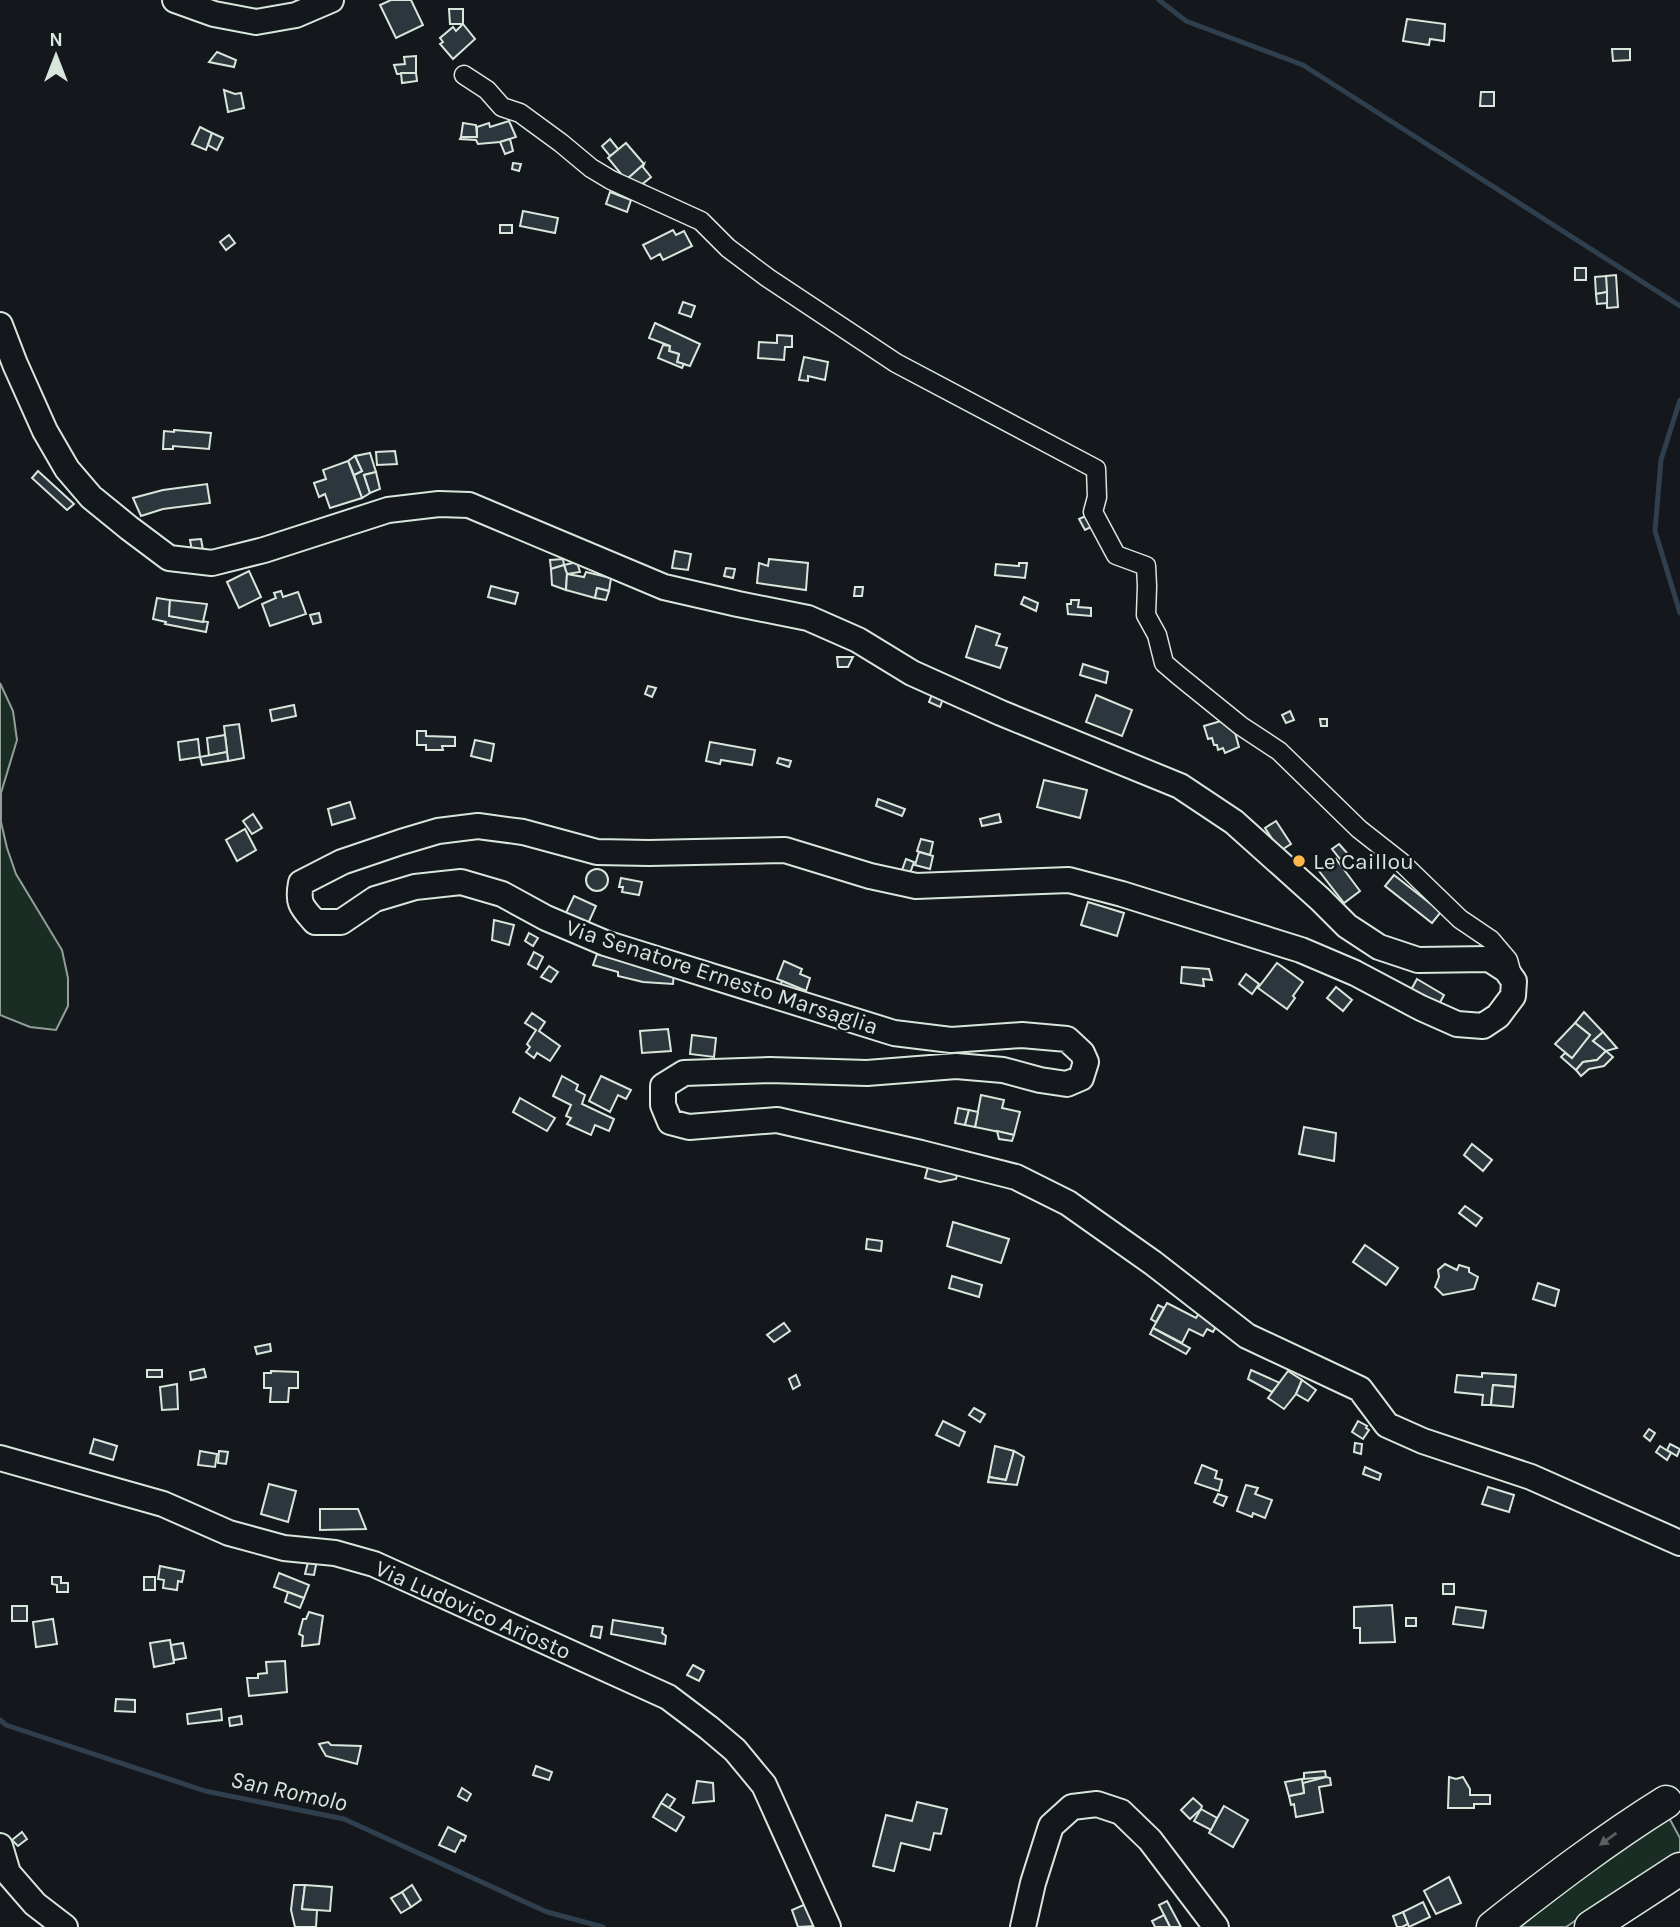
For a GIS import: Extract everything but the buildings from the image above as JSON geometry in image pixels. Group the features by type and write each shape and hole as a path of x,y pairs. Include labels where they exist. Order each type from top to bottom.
{"highway":[{"path":"1493,1927 1572,1865 1665,1802"},
{"path":"1591,1927 1680,1869"}],"street":[{"path":"175,0 214,14 256,22 296,15 331,0"},
{"path":"464,75 487,90 502,107 520,113 591,168 611,180 701,221 728,248 768,278 896,363 1096,469 1097,497 1093,512 1116,555 1146,566 1146,615 1157,635 1164,663 1241,726 1279,751 1359,830 1401,862 1460,919 1491,940 1508,960 1514,981"},
{"path":"0,325 45,431 67,469 91,497 169,558 212,562 264,550 388,510 439,504 469,505 664,587 808,618 858,640 912,673 1001,713 1180,786 1234,822 1347,926 1379,947 1418,960 1489,959 1506,970 1514,981"},
{"name":"Via Senatore Ernesto Marsaglia","path":"1514,981 1513,996 1498,1016 1483,1026 1457,1024 1355,973 1301,950 1069,880 916,886 870,876 785,850 597,852 523,832 478,826 438,831 342,862 301,883 298,898 302,908 315,922 341,922 385,896 415,887 461,882 502,894 546,918 605,943 894,1033 951,1040 1022,1035 1068,1039 1082,1052 1086,1062 1081,1078 1066,1084 1003,1070 956,1066 867,1073 770,1070 684,1073 663,1086 663,1105 670,1122 689,1127 777,1120 1016,1177 1068,1203 1153,1263 1247,1336 1360,1390 1387,1424 1423,1441 1531,1477 1680,1543"},
{"name":"Via Ludovico Ariosto","path":"0,1458 163,1504 229,1533 284,1549 335,1553 374,1564 668,1697 735,1750 764,1785 828,1927"},
{"path":"1023,1927 1033,1883 1051,1826 1072,1807 1097,1804 1121,1812 1150,1840 1216,1927"},
{"path":"0,1846 8,1873 35,1904 65,1927"}],"green space":[{"path":"0,683 13,711 17,740 1,793 1,822 16,874 62,950 68,978 68,1006 56,1030 30,1027 0,1015"},
{"path":"1667,1814 1680,1838 1680,1853 1566,1927 1513,1927"}],"waterway":[{"path":"1159,0 1186,21 1303,65 1680,306"},
{"path":"1680,400 1661,460 1655,531 1680,613"},
{"name":"San Romolo","path":"0,1720 6,1725 205,1791 344,1819 547,1912 603,1927"}],"place":[{"name":"Le Caillou","path":"1299,861"}]}
